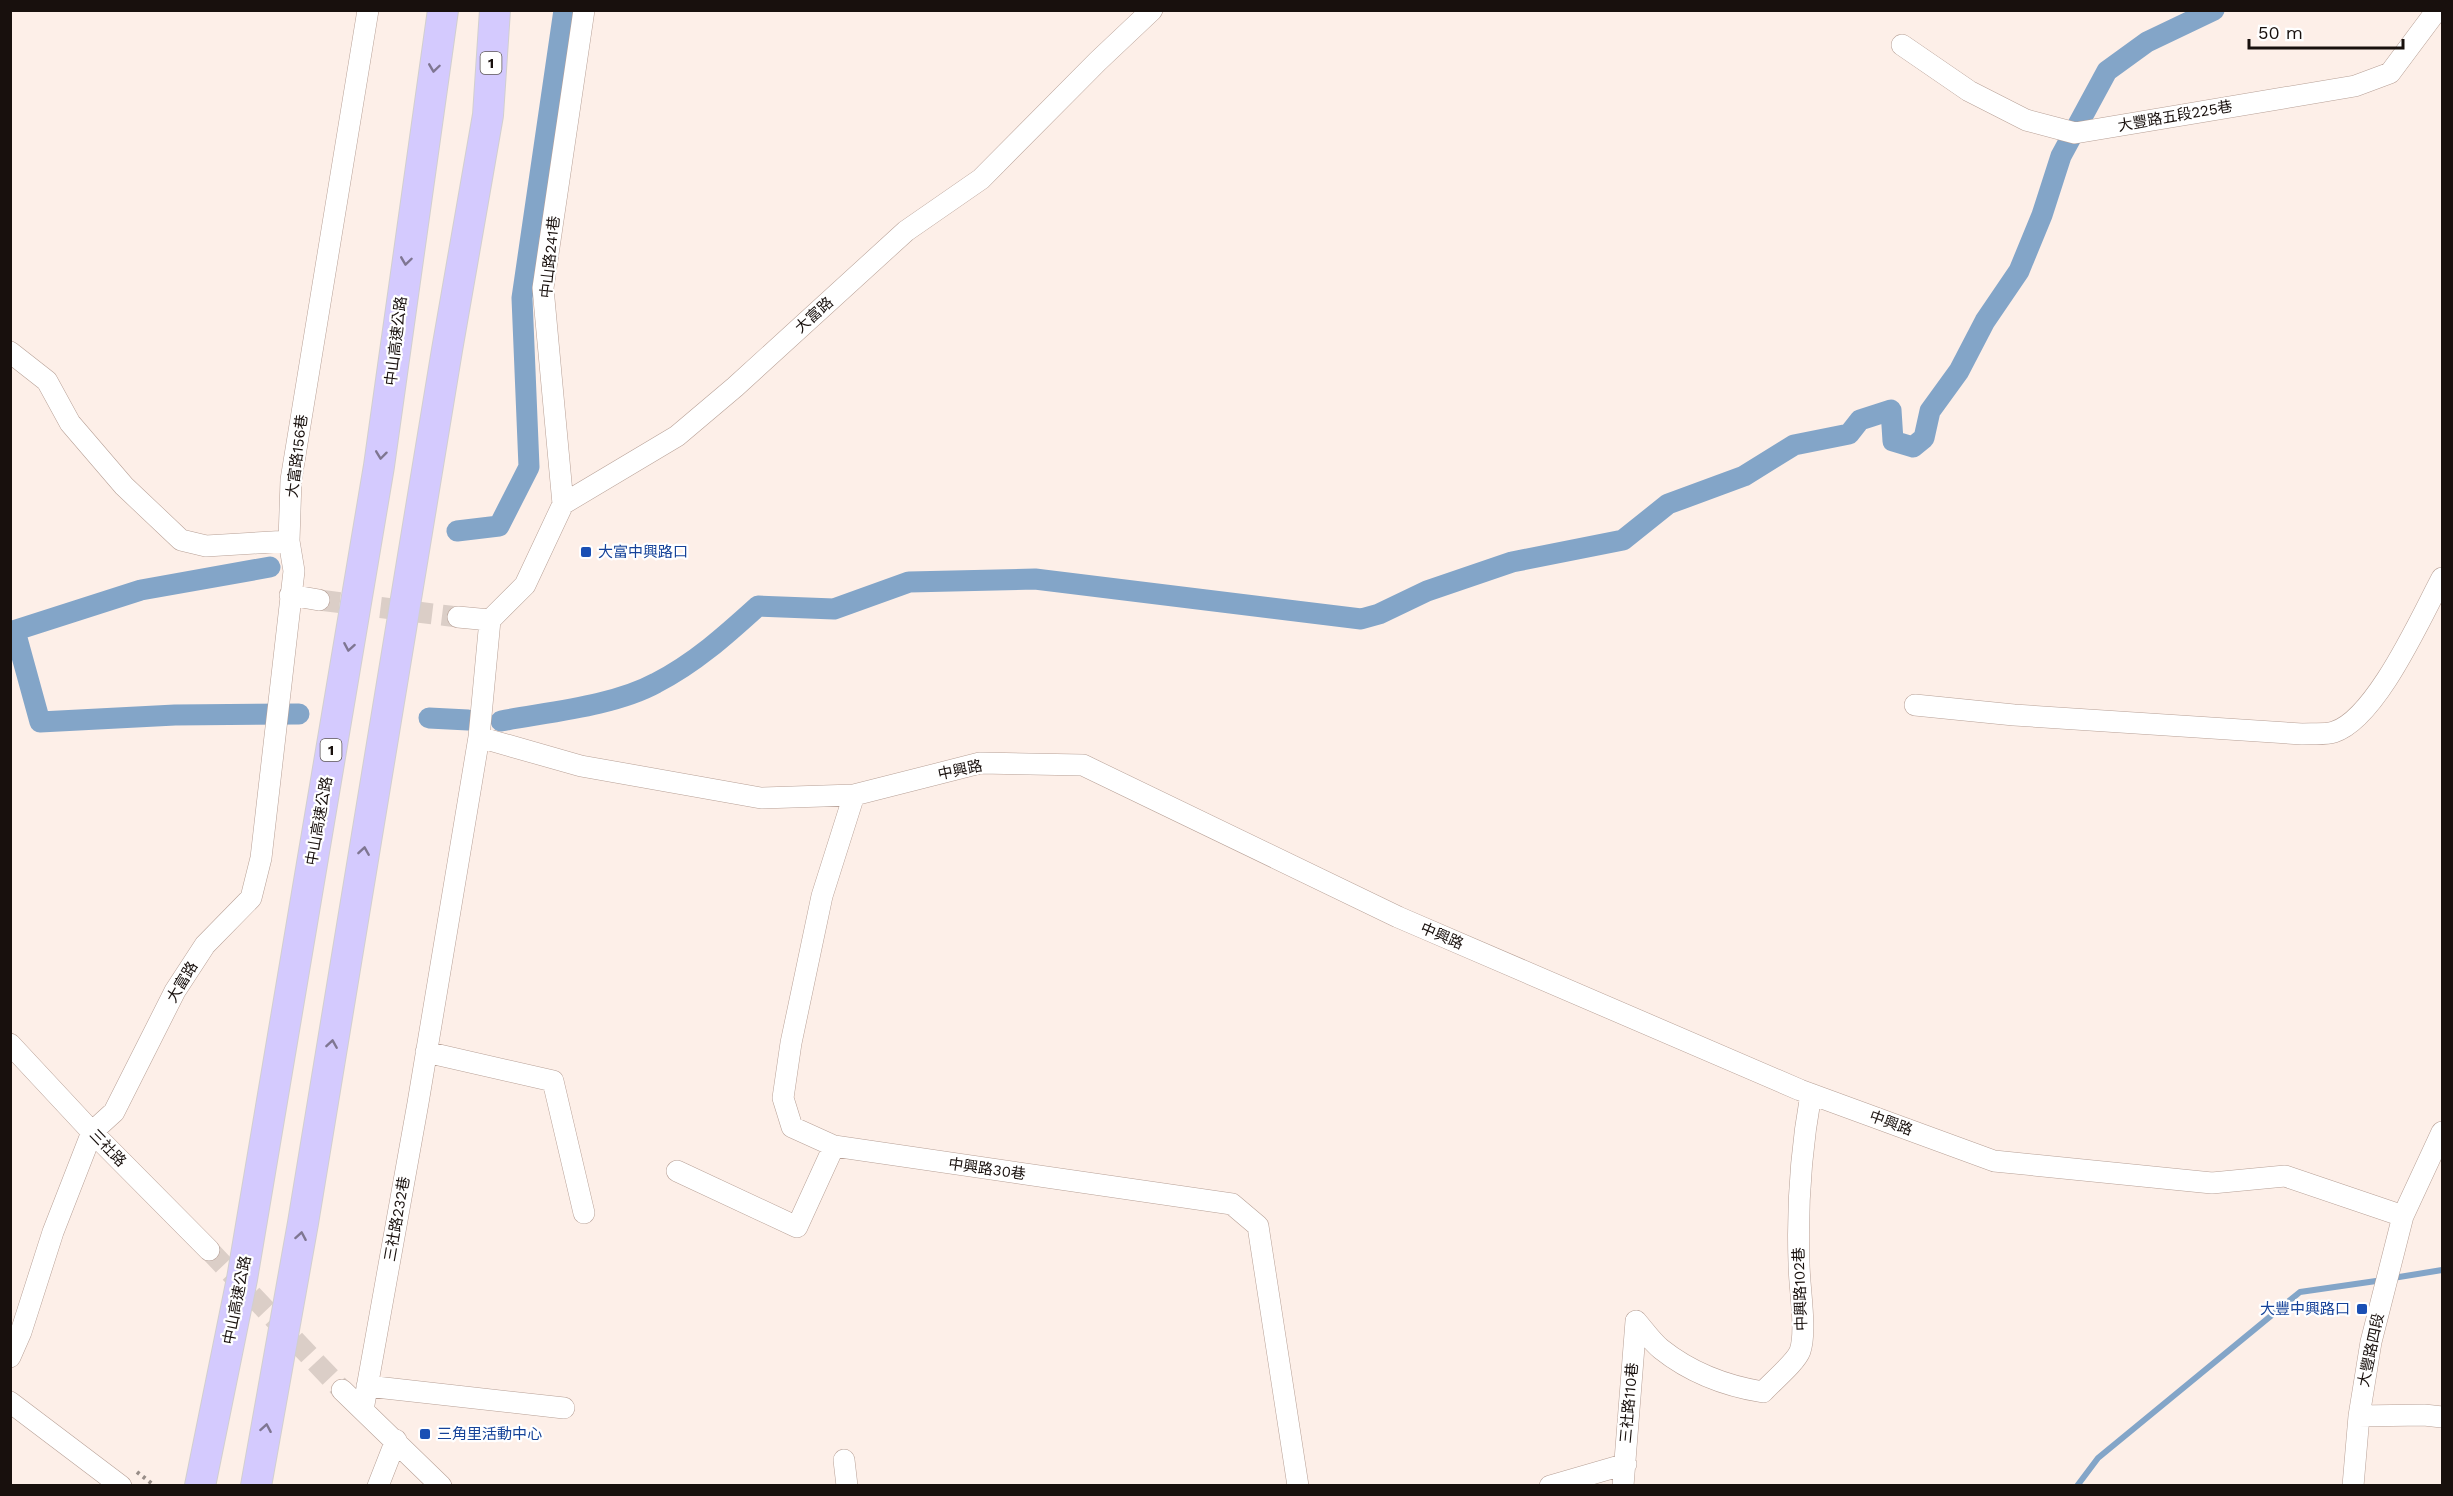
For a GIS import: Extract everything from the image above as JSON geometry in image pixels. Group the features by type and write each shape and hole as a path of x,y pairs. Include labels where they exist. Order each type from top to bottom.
{"highway":[{"name":"中山高速公路","path":"200,1485 242,1279 379,466 443,10"},
{"name":"1","path":"256,1485 303,1223 488,115 495,10"},
{"path":"488,115 513,10"}],"street":[{"name":"大富路156巷","path":"290,541 291,480 368,10"},
{"name":"中山路241巷","path":"562,504 543,288 584,10"},
{"name":"大富路","path":"562,504 677,436 744,379 906,231 981,179 1152,10"},
{"name":"大豐路五段225巷","path":"1902,45 1969,91 2026,120 2074,134 2355,87 2390,74 2437,10"},
{"path":"10,352 47,381 70,423 124,486 181,540 206,546 290,541"},
{"path":"479,737 490,620 525,585 562,504"},
{"name":"大富路","path":"10,1357 21,1332 53,1232 92,1132 114,1112 175,991 205,945 251,898 261,858 294,572 290,541"},
{"path":"1915,705 2014,715 2302,734 2335,732 2362,714 2379,693 2442,578"},
{"path":"290,595 319,600"},
{"path":"458,617 490,620"},
{"name":"中興路","path":"479,737 581,766 761,798 854,795 980,763 1083,765 1398,917 1810,1094 1994,1161 2212,1183 2285,1176 2403,1216"},
{"name":"三社路232巷","path":"363,1410 479,737"},
{"name":"中興路30巷","path":"854,795 822,896 791,1043 783,1098 792,1127 834,1146 1232,1204 1258,1226 1298,1485"},
{"name":"三社路","path":"10,1044 92,1132 209,1250"},
{"path":"426,1052 552,1081 584,1213"},
{"name":"中興路102巷","path":"1636,1321 1660,1349 1702,1375 1733,1387 1763,1392 1800,1353 1802,1340 1799,1262 1800,1189 1802,1145 1810,1094"},
{"name":"大豐路四段","path":"2353,1485 2359,1416 2372,1342 2403,1216 2442,1132"},
{"path":"677,1171 797,1227 834,1146"},
{"name":"三社路110巷","path":"1623,1485 1636,1321"},
{"path":"367,1386 564,1408"},
{"path":"342,1390 441,1485"},
{"path":"10,1402 121,1485"},
{"path":"2359,1416 2442,1417"},
{"path":"378,1485 396,1440"},
{"path":"844,1460 847,1485"},
{"path":"1550,1485 1569,1482 1626,1464"}],"waterway":[{"path":"457,531 499,526 529,467 522,298 564,10"},
{"path":"501,721 601,703 639,691 670,675 697,657 758,606 834,609 909,582 1035,579 1361,619 1379,614 1427,591 1512,562 1623,540 1668,504 1744,476 1794,445 1849,434 1860,420 1891,410 1893,441 1913,447 1924,438 1930,411 1959,371 1985,321 2019,271 2042,215 2061,156 2107,71 2147,42 2214,10"},
{"path":"10,632 141,590 270,567"},
{"path":"15,631 40,722 175,715 299,714"},
{"path":"429,718 468,720"},
{"path":"2393,1278 2442,1270"},
{"path":"2077,1486 2098,1458 2300,1292 2383,1280"}],"tunnel":[{"path":"319,600 458,617"},
{"path":"209,1250 342,1390"}],"place":[{"name":"大富中興路口","path":"586,552"},
{"name":"大豐中興路口","path":"2362,1309"},
{"name":"三角里活動中心","path":"425,1434"}]}
